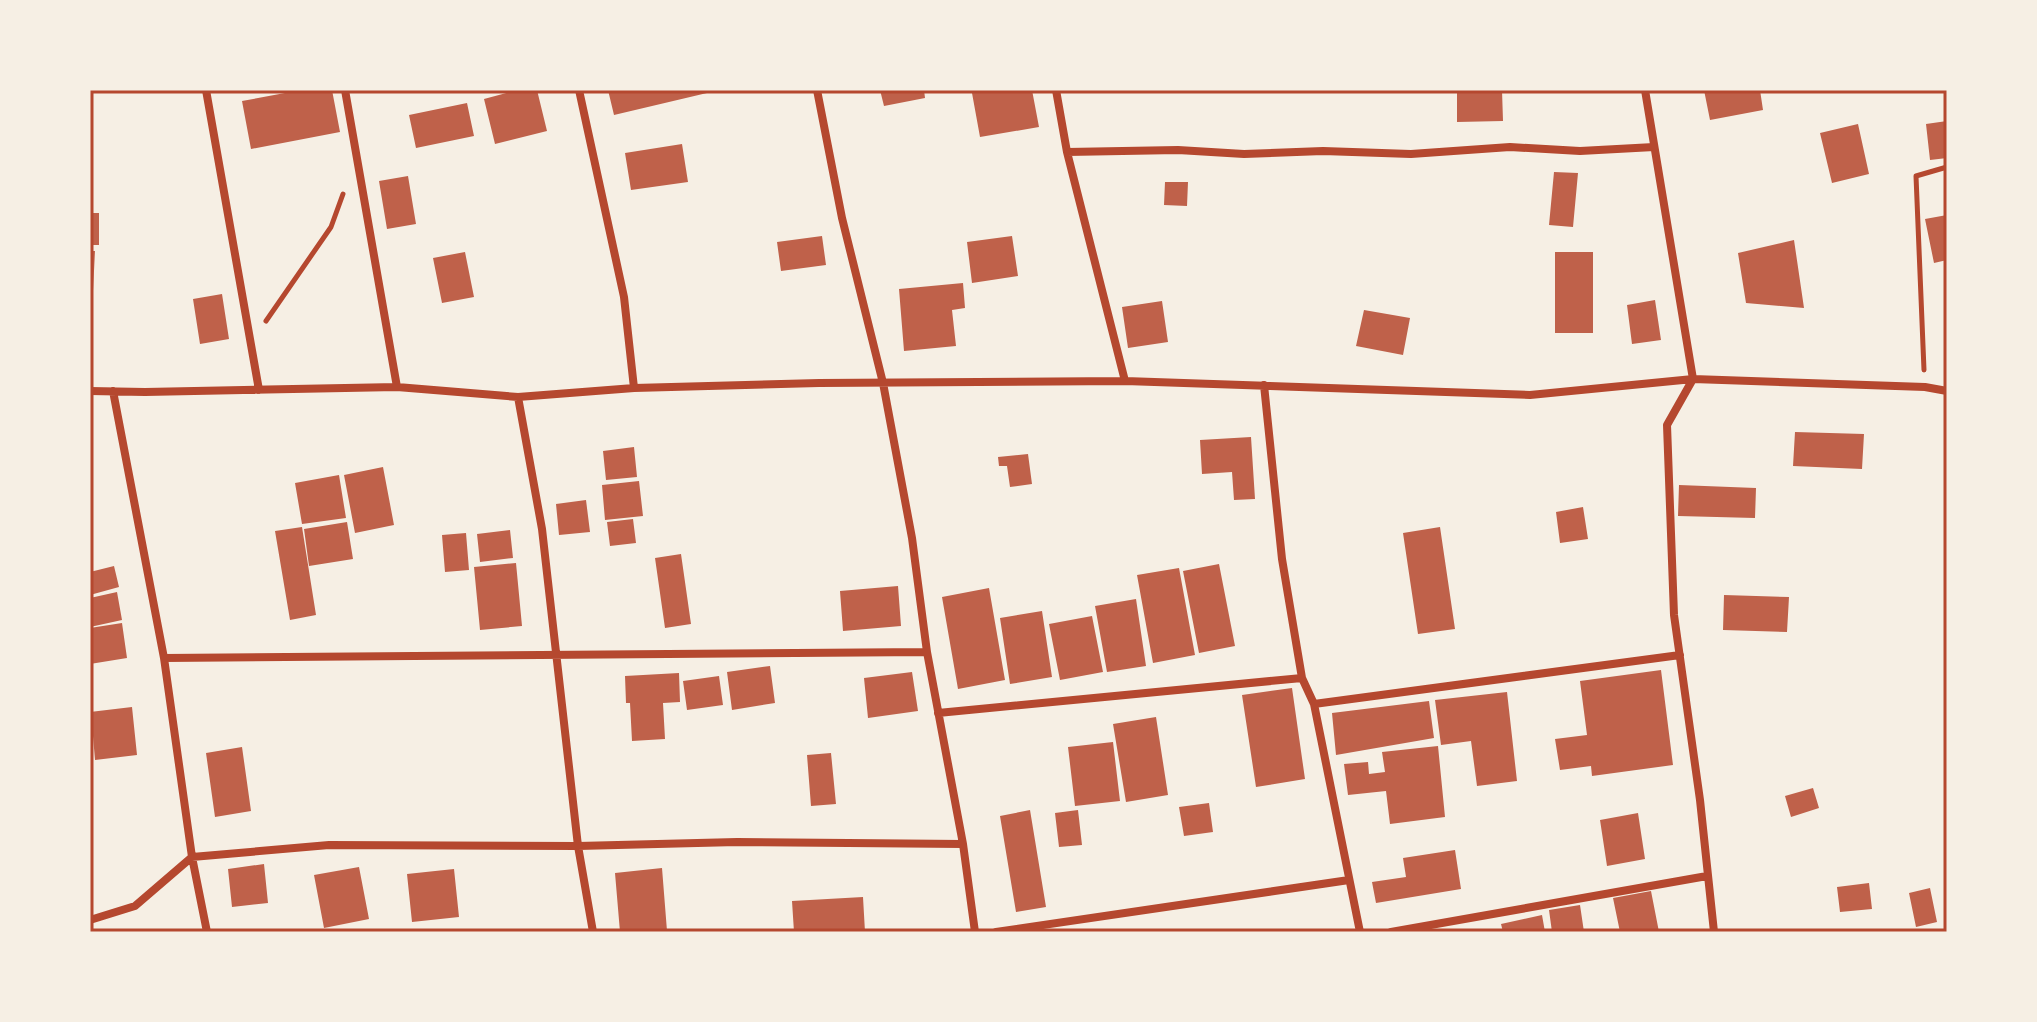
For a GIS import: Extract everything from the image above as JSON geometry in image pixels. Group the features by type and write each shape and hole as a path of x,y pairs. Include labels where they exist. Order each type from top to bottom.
{"street":[{"path":"206,90 259,390"},
{"path":"345,90 397,387"},
{"path":"579,90 624,297 634,388"},
{"path":"817,90 842,218 883,383 912,538 927,652 963,844 975,932"},
{"path":"1056,90 1067,152 1125,381"},
{"path":"1645,90 1693,379 1667,425 1674,615 1700,800 1714,932"},
{"path":"1067,152 1178,150 1244,154 1323,151 1411,154 1510,147 1580,151 1654,147"},
{"path":"90,391 397,387 518,397 634,388 1125,381 1530,395 1693,379 1925,387 1947,391"},
{"path":"1264,385 1282,559 1302,678 1314,704 1360,932"},
{"path":"113,391 164,658 192,857 207,932"},
{"path":"518,397 542,529 578,846 593,932"},
{"path":"164,658 927,652"},
{"path":"1314,704 1680,655"},
{"path":"938,713 1302,678"},
{"path":"90,920 135,906 192,857 329,845 963,844"},
{"path":"1391,932 1707,876"},
{"path":"996,932 1349,880"}],"path":[{"path":"251,342 331,227 356,157"},
{"path":"1925,387 1916,176 1947,167"}],"building":[{"path":"301,90 332,90 340,132 251,149 242,101"},
{"path":"518,90 537,90 547,131 495,144 484,99"},
{"path":"608,90 707,90 707,93 614,115"},
{"path":"880,90 924,90 925,98 884,106"},
{"path":"1032,90 1039,127 980,137 972,93"},
{"path":"1457,90 1502,90 1503,121 1457,122"},
{"path":"1704,90 1760,90 1763,110 1710,120"},
{"path":"467,103 474,136 416,148 409,115"},
{"path":"1947,121 1947,158 1930,160 1926,124"},
{"path":"1858,124 1869,174 1832,183 1820,133"},
{"path":"682,144 688,182 631,190 625,153"},
{"path":"1554,172 1578,173 1573,227 1549,225"},
{"path":"408,176 416,224 387,229 379,181"},
{"path":"1165,182 1188,182 1187,206 1164,205"},
{"path":"90,213 99,213 99,245 90,245"},
{"path":"1947,215 1947,260 1934,263 1925,219"},
{"path":"822,236 826,265 781,271 777,242"},
{"path":"1012,236 1018,276 972,283 967,242"},
{"path":"1794,240 1804,308 1746,303 1738,253"},
{"path":"90,251 95,251 93,291 90,291"},
{"path":"465,252 474,297 442,303 433,258"},
{"path":"1555,252 1593,252 1593,333 1555,333"},
{"path":"963,283 965,308 952,310 956,346 904,351 899,289"},
{"path":"222,294 229,339 200,344 193,299"},
{"path":"1655,300 1661,340 1632,344 1627,305"},
{"path":"1162,301 1168,342 1128,348 1122,307"},
{"path":"1364,310 1410,318 1403,355 1356,346"},
{"path":"1795,432 1864,434 1862,469 1793,466"},
{"path":"1251,437 1255,499 1234,500 1232,472 1202,474 1200,440"},
{"path":"634,447 637,477 606,480 603,451"},
{"path":"1028,454 1032,484 1010,487 1007,466 999,466 998,457"},
{"path":"383,467 394,525 355,533 344,475"},
{"path":"339,475 346,518 302,524 295,483"},
{"path":"639,481 643,516 605,520 602,485"},
{"path":"1679,485 1756,488 1755,518 1678,516"},
{"path":"586,500 590,532 559,535 556,504"},
{"path":"1583,507 1588,539 1560,543 1556,512"},
{"path":"633,519 636,543 610,546 607,522"},
{"path":"347,522 353,559 309,566 304,529"},
{"path":"302,527 316,615 290,620 275,531"},
{"path":"1440,527 1455,629 1418,634 1403,533"},
{"path":"510,530 513,558 480,562 477,534"},
{"path":"466,533 469,570 445,572 442,535"},
{"path":"681,554 691,624 665,628 655,558"},
{"path":"516,563 522,626 480,630 474,567"},
{"path":"1219,564 1235,646 1199,653 1183,571"},
{"path":"114,566 119,587 90,595 90,572"},
{"path":"1179,568 1195,655 1153,663 1137,575"},
{"path":"898,586 901,626 843,631 840,591"},
{"path":"989,588 1005,680 958,689 942,597"},
{"path":"117,592 122,620 90,627 90,598"},
{"path":"1724,595 1789,597 1787,632 1723,630"},
{"path":"1136,599 1146,666 1107,672 1095,606"},
{"path":"1042,611 1052,677 1010,684 1000,618"},
{"path":"1092,616 1103,672 1060,680 1049,624"},
{"path":"122,623 127,658 90,664 90,628"},
{"path":"770,666 775,703 732,710 727,672"},
{"path":"1661,670 1673,765 1592,776 1591,766 1560,770 1555,739 1587,735 1580,681"},
{"path":"912,672 918,711 868,718 864,678"},
{"path":"679,673 680,702 663,703 665,739 632,741 625,676"},
{"path":"719,676 723,705 687,710 683,681"},
{"path":"1292,688 1305,779 1256,787 1242,695"},
{"path":"1507,692 1517,781 1477,786 1471,741 1441,745 1435,700"},
{"path":"1429,701 1434,738 1336,755 1332,713"},
{"path":"132,707 137,755 95,760 93,736 90,736 90,712"},
{"path":"1156,717 1168,795 1126,802 1113,724"},
{"path":"1113,742 1120,801 1075,806 1068,747"},
{"path":"1438,746 1445,817 1390,824 1386,791 1348,795 1344,764 1368,762 1369,774 1385,772 1382,752"},
{"path":"242,747 251,811 215,817 206,753"},
{"path":"831,753 836,804 811,806 807,755"},
{"path":"1813,788 1819,808 1791,817 1785,796"},
{"path":"1209,803 1213,832 1184,836 1179,807"},
{"path":"1030,810 1046,907 1016,912 1000,816"},
{"path":"1078,810 1082,845 1059,847 1055,813"},
{"path":"1638,813 1645,859 1607,866 1600,820"},
{"path":"1455,850 1461,889 1376,903 1372,882 1406,877 1403,858"},
{"path":"264,864 268,903 232,907 228,869"},
{"path":"359,867 369,919 324,928 314,875"},
{"path":"662,868 667,931 620,932 615,873"},
{"path":"454,869 459,917 412,922 407,874"},
{"path":"1869,883 1872,909 1840,912 1837,887"},
{"path":"1930,888 1937,922 1916,927 1909,893"},
{"path":"1651,891 1659,932 1620,932 1613,898"},
{"path":"863,897 865,932 794,932 792,901"},
{"path":"1580,905 1584,932 1552,932 1549,910"},
{"path":"1542,915 1545,932 1503,932 1501,924"}]}
